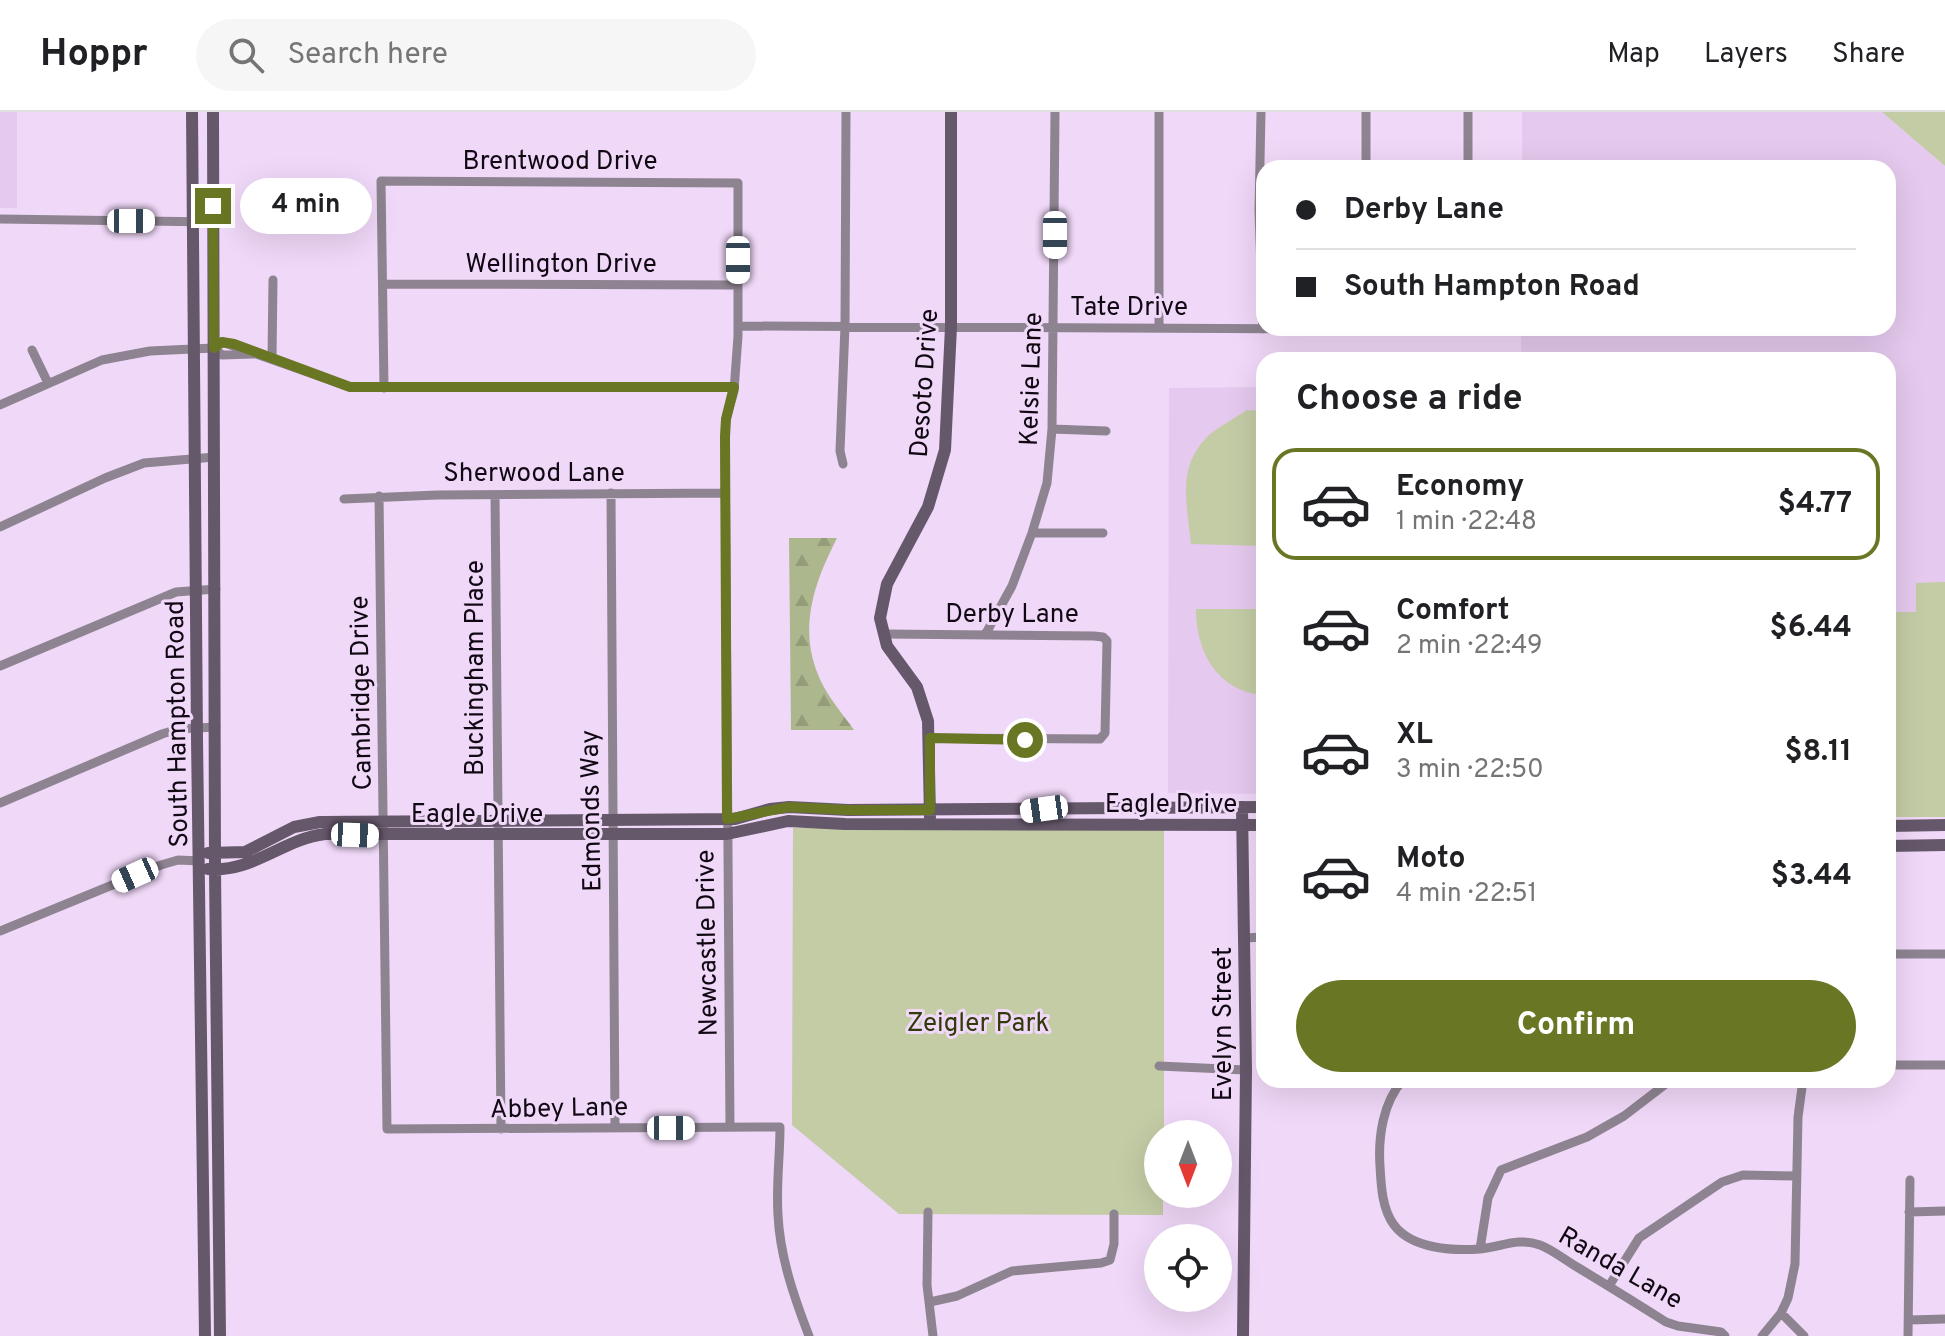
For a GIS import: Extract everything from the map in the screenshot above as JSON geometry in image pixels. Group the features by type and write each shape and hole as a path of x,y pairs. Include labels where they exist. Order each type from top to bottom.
{"street":[{"name":"South Hampton Road","path":"192,112 205,1336"},
{"name":"South Hampton Road","path":"213,112 220,1336"},
{"path":"843,464 840,451 845,326 846,112"},
{"name":"Desoto Drive","path":"930,825 928,721 917,687 893,657 880,618 887,584 928,507 945,450 951,327 951,112"},
{"name":"Kelsie Lane","path":"985,635 1012,586 1047,483 1055,328 1055,112"},
{"path":"1159,112 1159,328"},
{"path":"1260,160 1261,112"},
{"path":"1366,112 1366,160"},
{"path":"1468,112 1468,160"},
{"name":"Brentwood Drive","path":"383,284 381,181 738,183"},
{"name":"Newcastle Drive","path":"730,1127 725,493 726,419 734,387 738,326 738,183"},
{"path":"0,219 214,222"},
{"path":"272,358 273,280"},
{"path":"383,284 384,388"},
{"name":"Wellington Drive","path":"383,284 738,285"},
{"name":"Tate Drive","path":"738,326 1256,329"},
{"path":"0,405 102,360 150,351 214,348 222,342 350,387 734,387"},
{"path":"32,350 48,383"},
{"path":"1052,429 1106,431"},
{"path":"0,527 144,463 215,457"},
{"name":"Edmonds Way","path":"611,493 615,1128"},
{"name":"Sherwood Lane","path":"344,499 379,496 725,493"},
{"name":"Buckingham Place","path":"495,495 501,1129"},
{"name":"Cambridge Drive","path":"379,496 387,1129"},
{"path":"1032,533 1103,533"},
{"path":"0,666 176,592 216,589"},
{"name":"Derby Lane","path":"884,634 1103,637 1107,641 1105,733 1100,739 930,738"},
{"path":"0,803 162,734 178,729 216,727"},
{"path":"1154,825 1155,806"},
{"path":"788,821 789,807"},
{"name":"Eagle Drive","path":"215,870 243,867 297,839 310,836 497,821 727,819 789,807 848,810 1256,807"},
{"name":"Evelyn Street","path":"1242,807 1246,1070 1243,1336"},
{"path":"965,825 967,816 995,816 1044,809"},
{"name":"Eagle Drive","path":"200,861 206,853 245,852 306,824 497,835 727,834 788,821 930,825 1256,825"},
{"path":"1896,826 1945,825"},
{"path":"1896,846 1945,845"},
{"path":"0,931 178,860 200,861 207,869 215,870"},
{"path":"1244,938 1256,937"},
{"path":"1896,954 1945,954"},
{"path":"201,1032 217,1031"},
{"path":"1896,1065 1945,1065"},
{"path":"1159,1066 1246,1070"},
{"name":"Randa Lane","path":"1396,1088 1386,1110 1380,1142 1382,1191 1395,1227 1420,1244 1438,1248 1480,1249 1511,1242 1541,1246 1666,1322 1721,1332 1725,1336"},
{"path":"1480,1249 1488,1198 1501,1170 1587,1137 1624,1116 1661,1088"},
{"path":"1768,1334 1788,1298 1795,1264 1798,1117 1802,1088"},
{"name":"Abbey Lane","path":"387,1129 780,1127 778,1215 782,1247 791,1289 808,1336"},
{"path":"1609,1286 1639,1238 1722,1182 1743,1175 1797,1176"},
{"path":"1908,1336 1910,1180"},
{"path":"204,1205 219,1206"},
{"path":"1909,1212 1945,1211"},
{"path":"928,1212 927,1285 933,1336"},
{"path":"930,1302 957,1296 1012,1271 1110,1260 1114,1244 1114,1214"},
{"path":"205,1281 219,1281"},
{"path":"1781,1313 1804,1336"},
{"path":"1909,1320 1945,1319"}],"shaded area":[{"path":"0,112 17,112 17,208 0,208"},
{"path":"1522,112 1882,112 1945,166 1945,817 1896,817 1896,352 1521,352 1521,336 1896,336 1896,160 1522,160"},
{"path":"1256,387 1256,794 1168,793 1169,388"}],"green space":[{"path":"1882,112 1945,112 1945,166"},
{"path":"1247,410 1256,411 1256,546 1191,544 1186,500 1188,473 1199,447 1223,425"},
{"path":"789,538 837,538 816,589 809,623 810,641 822,684 854,730 791,730"},
{"path":"1945,582 1945,817 1896,817 1896,612 1916,612 1916,583"},
{"path":"1196,609 1256,609 1256,694 1234,686 1212,667 1197,625"},
{"name":"Zeigler Park","path":"793,828 1164,828 1164,1120 1144,1120 1144,1208 1163,1208 1163,1215 899,1214 792,1125"}],"route":[{"path":"213,206 214,348 222,342 234,344 350,387 734,387 725,437 727,819 789,807 930,810 930,738 1025,740"}]}
